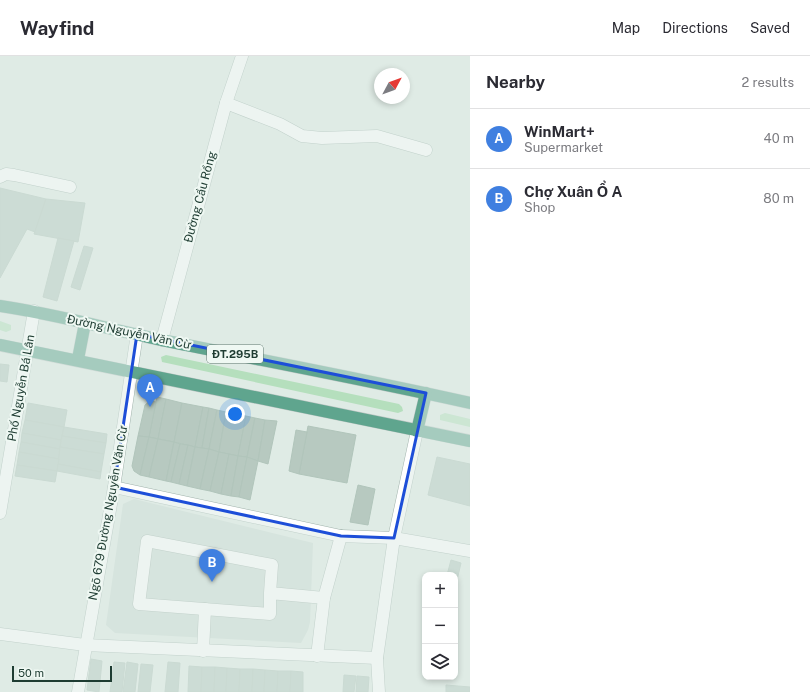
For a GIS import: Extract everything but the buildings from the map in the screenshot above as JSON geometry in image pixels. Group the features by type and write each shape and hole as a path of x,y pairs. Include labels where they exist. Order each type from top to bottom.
{"main road":[{"name":"Đường Nguyễn Văn Cừ","path":"0,306 34,311 162,340 470,403"},
{"path":"78,359 85,323"},
{"path":"0,345 78,359 470,441"},
{"path":"417,431 426,393"}],"street":[{"name":"Đường Cầu Rồng","path":"162,340 226,103 242,56"},
{"path":"226,103 280,124 302,136 322,138 377,136 426,150"},
{"path":"0,177 6,174 14,175 70,187"},
{"name":"Phố Nguyễn Bá Lân","path":"0,513 34,311"},
{"name":"Ngõ 679 Đường Nguyễn Văn Cừ","path":"78,692 85,645 114,487 130,371 137,334"},
{"path":"379,692 377,658 394,538 417,431"},
{"path":"114,487 341,536 394,538 470,551"},
{"path":"317,656 324,598 341,536"},
{"path":"147,541 272,565 270,593 270,614 139,604 147,541"},
{"path":"270,593 324,598"},
{"path":"203,651 205,609"},
{"path":"0,634 85,645 377,658"}],"highlighted area":[{"path":"137,334 426,393 394,538 341,536 114,487"}],"shaded area":[{"path":"134,499 313,543 310,622 308,630 301,643 115,633 106,625 123,504"}],"green space":[{"path":"0,321 11,325 11,330 6,332 0,330"},
{"path":"166,355 399,404 403,411 398,413 162,362 161,357"},
{"path":"445,413 470,419 470,427 440,420 440,415"}],"place":[{"name":"WinMart+","path":"150,407"},
{"name":"Chợ Xuân Ổ A","path":"212,582"}]}
